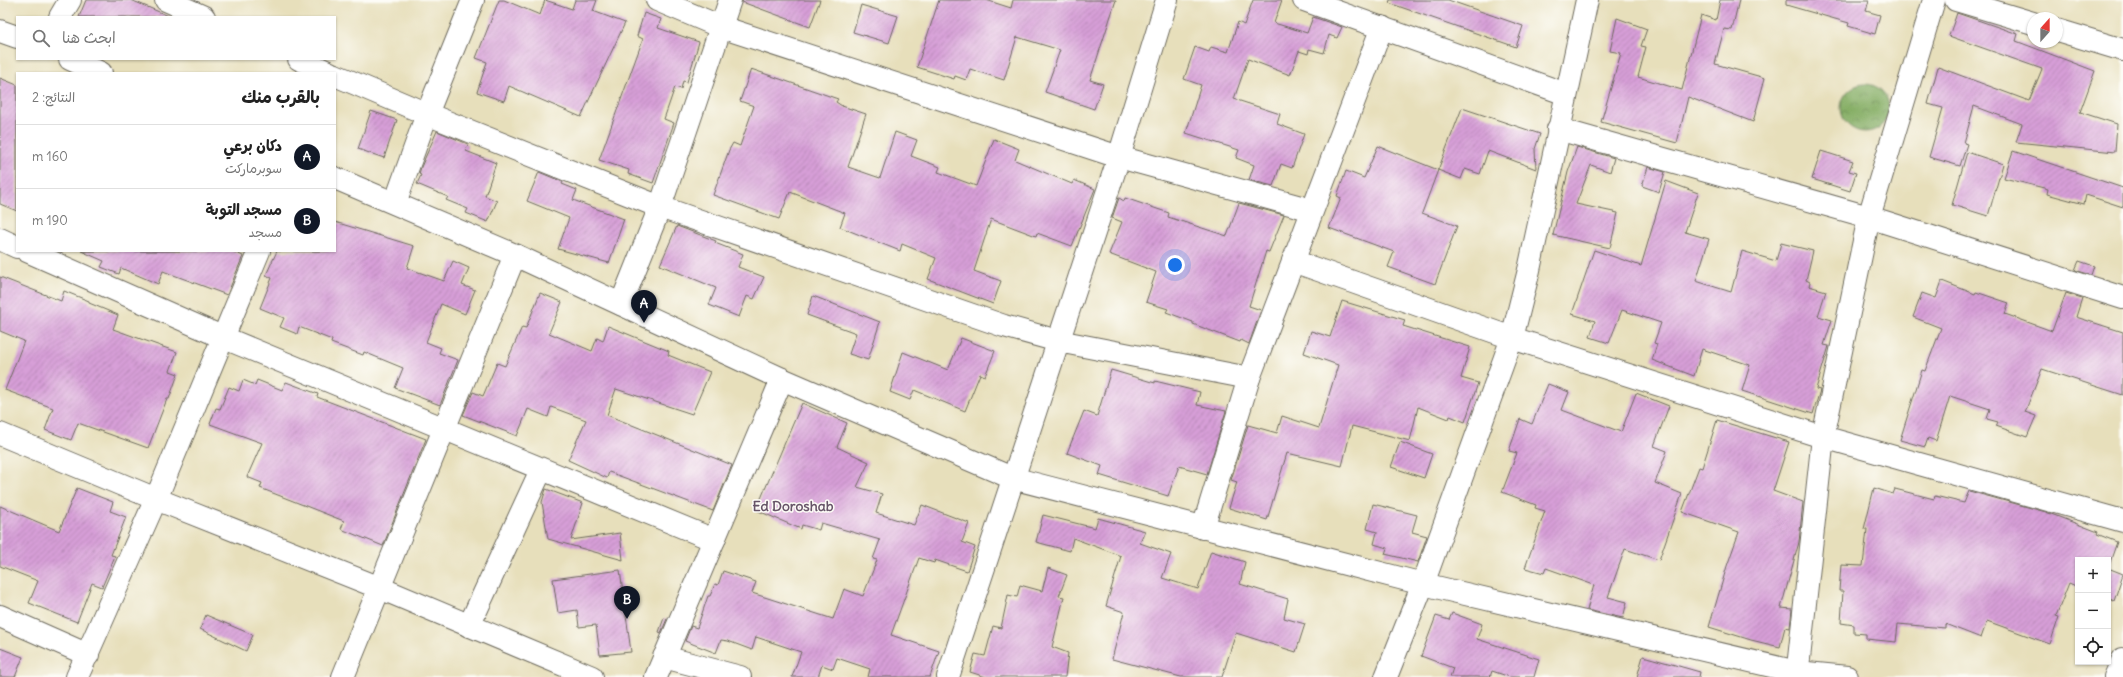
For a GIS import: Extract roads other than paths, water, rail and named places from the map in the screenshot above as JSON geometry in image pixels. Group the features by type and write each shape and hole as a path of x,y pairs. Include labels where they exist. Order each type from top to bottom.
{"street":[{"path":"61,16 70,0"},
{"path":"166,0 202,16"},
{"path":"395,203 427,114 473,0"},
{"path":"657,0 721,27 1119,157 1312,210"},
{"path":"621,304 660,207 730,0"},
{"path":"948,677 1012,478 1119,157 1167,0"},
{"path":"1304,0 1566,94"},
{"path":"1386,677 1423,584 1512,338 1529,270 1558,129 1587,0"},
{"path":"1797,675 1823,437 1869,217 1934,0"},
{"path":"1956,0 2027,21"},
{"path":"1203,528 1249,378 1382,27"},
{"path":"0,30 16,37"},
{"path":"2063,32 2123,50"},
{"path":"72,60 99,72"},
{"path":"301,60 323,72"},
{"path":"336,79 660,207 1004,326 1058,342 1249,378"},
{"path":"1558,129 1869,217 2123,298"},
{"path":"336,178 515,255 782,378 1012,478 1070,491 1203,528 1423,584 1797,675 1847,677"},
{"path":"0,239 16,247"},
{"path":"29,252 222,337 444,430 714,540"},
{"path":"78,677 156,499 259,252"},
{"path":"343,677 515,255"},
{"path":"1293,261 1512,338 1823,437 2123,521"},
{"path":"656,677 782,378"},
{"path":"0,434 156,499 380,588 592,677"},
{"path":"469,626 541,470"},
{"path":"0,616 88,655"},
{"path":"664,656 740,677"},
{"path":"2115,677 2123,659"}],"place":[{"name":"دكان برعي","path":"644,323"},
{"name":"مسجد التوبة","path":"627,619"}],"district":[{"name":"Ed Doroshab","path":"793,506"}]}
